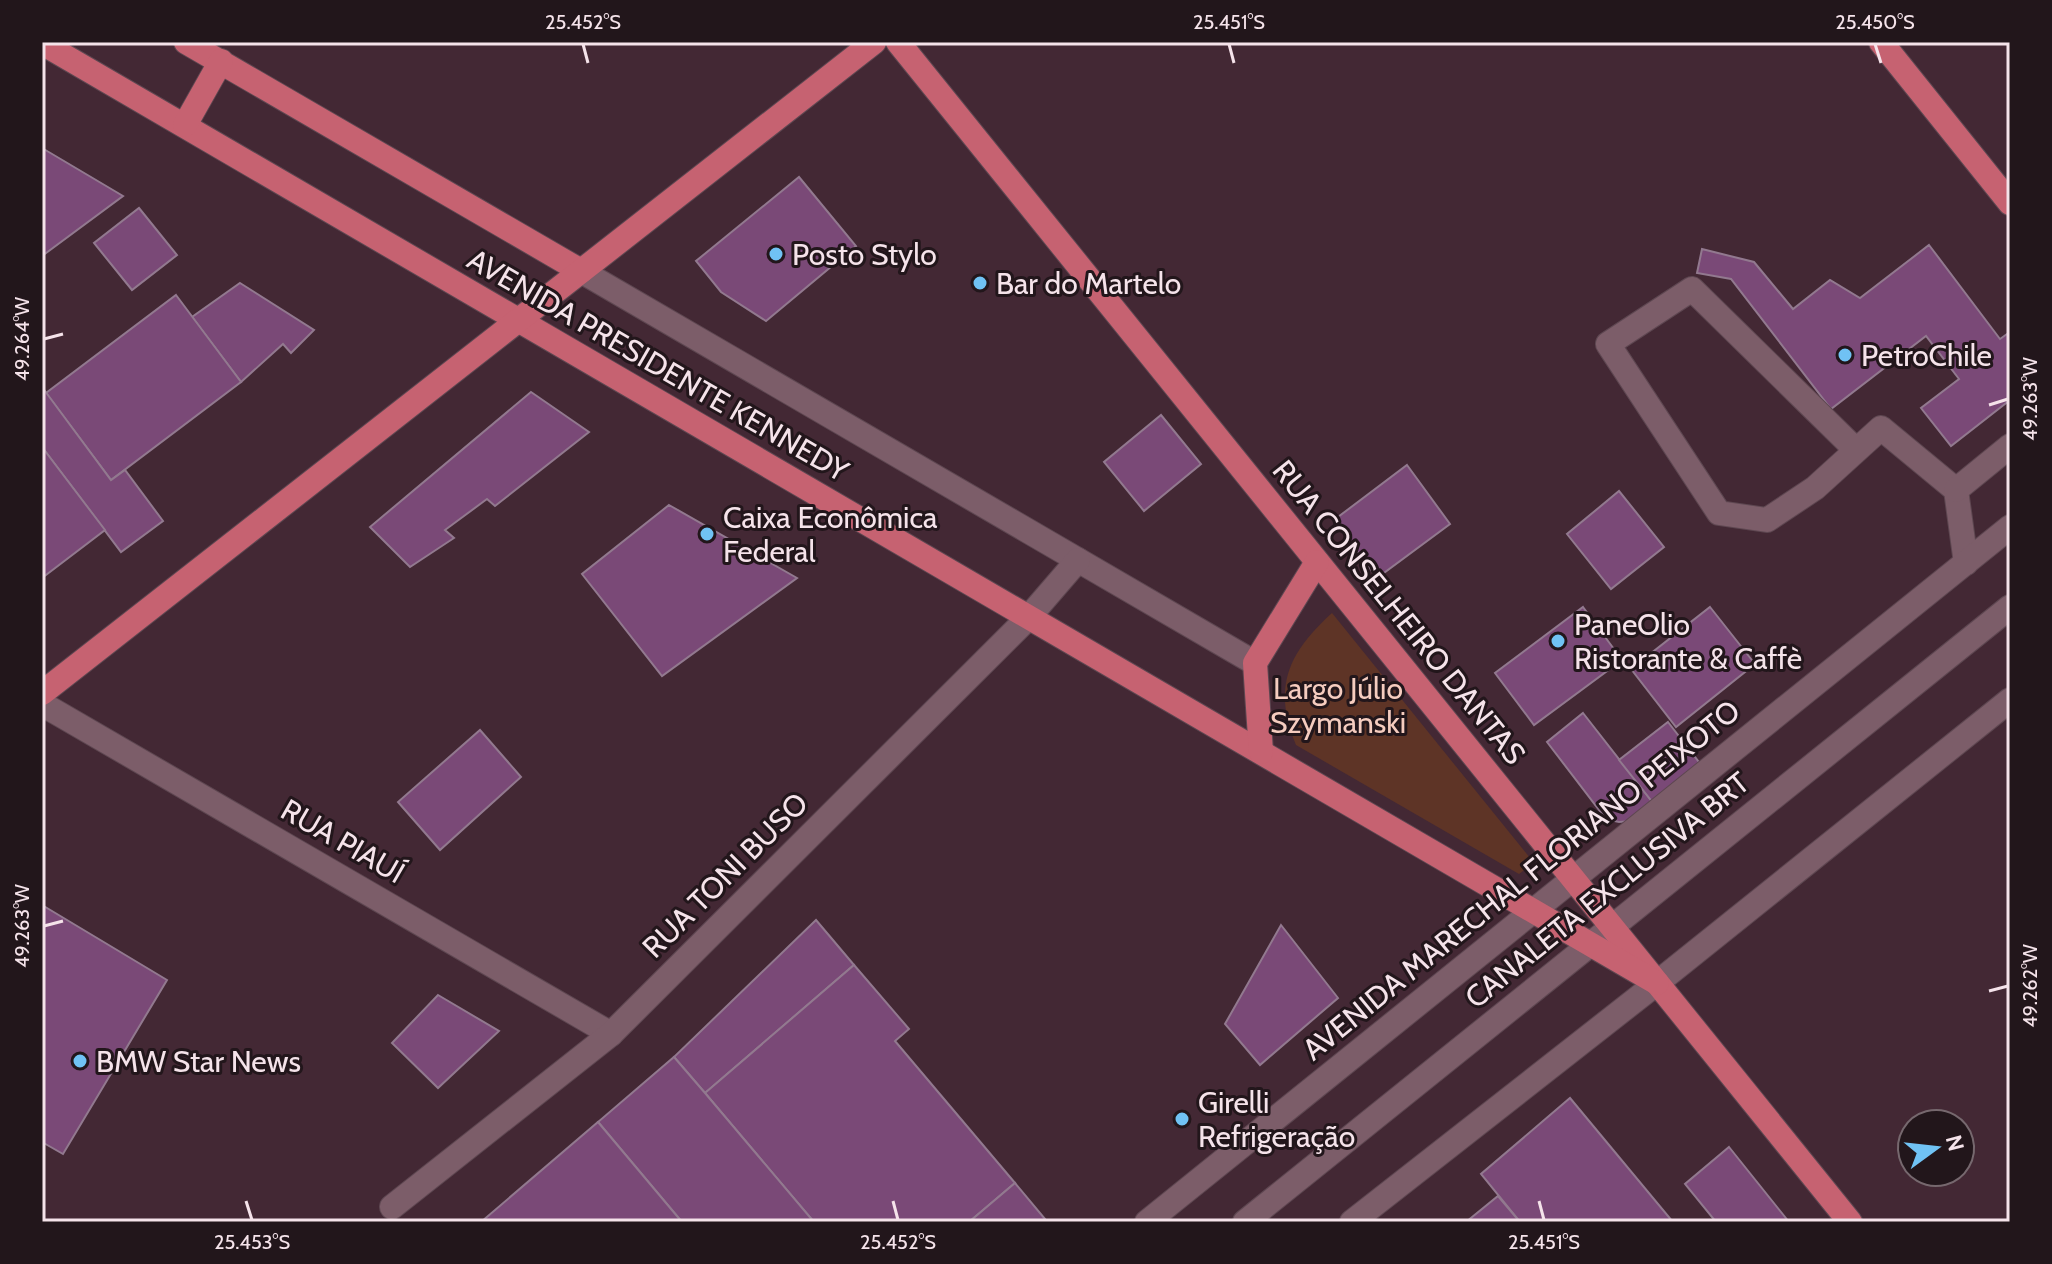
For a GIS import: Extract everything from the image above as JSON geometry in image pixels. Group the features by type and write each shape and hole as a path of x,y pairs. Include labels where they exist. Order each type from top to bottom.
{"main road":[{"name":"AVENIDA PRESIDENTE KENNEDY","path":"186,42 581,271"},
{"path":"42,693 874,42"},
{"name":"RUA CONSELHEIRO DANTAS","path":"898,42 1850,1222"},
{"path":"1881,42 2010,203"},
{"name":"AVENIDA PRESIDENTE KENNEDY","path":"42,43 1657,983"},
{"path":"185,125 221,61"},
{"path":"1261,752 1255,663 1317,562"}],"street":[{"name":"AVENIDA PRESIDENTE KENNEDY","path":"581,271 1255,663"},
{"path":"1855,449 1692,289 1608,344 1719,513 1767,520 1815,488 1881,428 1956,490 1966,563"},
{"path":"1956,490 2010,446"},
{"name":"AVENIDA MARECHAL FLORIANO PEIXOTO","path":"1147,1222 2010,527"},
{"name":"RUA TONI BUSO","path":"392,1207 611,1034 1028,618 1078,560"},
{"name":"CANALETA EXCLUSIVA BRT","path":"1245,1222 2010,607"},
{"path":"1352,1222 2010,700"},
{"name":"RUA PIAUÍ","path":"42,704 611,1034"}],"green space":[{"name":"Largo Júlio Szymanski","path":"1332,613 1534,863 1519,874 1296,745 1285,706 1288,672 1304,642"}],"building":[{"path":"42,148 123,196 42,256"},
{"name":"Posto Stylo","path":"799,177 856,246 766,321 721,292 696,261"},
{"path":"139,208 177,255 132,290 94,243"},
{"name":"PetroChile","path":"1929,245 2000,339 2010,332 2010,400 1951,446 1921,408 1959,379 1926,336 1831,409 1731,279 1697,273 1702,249 1754,262 1793,309 1830,280 1860,298"},
{"path":"240,283 314,330 291,353 283,344 241,382 192,317"},
{"path":"176,295 241,382 111,480 46,393"},
{"path":"42,387 111,480 125,470 163,521 121,552 42,447"},
{"path":"531,392 589,432 495,506 487,499 445,530 454,538 410,567 370,527"},
{"path":"1161,415 1201,464 1144,511 1104,462"},
{"path":"42,447 105,530 42,578"},
{"path":"1407,465 1450,524 1377,578 1334,520"},
{"path":"1619,491 1664,547 1611,589 1567,534"},
{"path":"669,505 797,578 662,676 582,574"},
{"path":"1583,607 1622,660 1534,725 1495,673"},
{"path":"1710,607 1755,664 1676,727 1631,669"},
{"path":"1583,713 1654,804 1631,821 1606,819 1547,742"},
{"path":"1668,722 1702,766 1654,804 1619,760"},
{"path":"480,730 521,777 440,850 398,802"},
{"name":"BMW Star News","path":"42,905 167,980 63,1154 42,1142"},
{"path":"816,920 854,965 705,1093 674,1057"},
{"path":"1281,925 1338,998 1260,1065 1225,1024"},
{"path":"854,965 909,1029 895,1041 1015,1183 969,1222 814,1222 705,1093"},
{"path":"438,995 499,1031 438,1088 392,1043"},
{"path":"674,1057 814,1222 682,1222 598,1122"},
{"path":"1570,1098 1673,1222 1520,1222 1481,1174"},
{"path":"598,1122 682,1222 481,1222"},
{"path":"1729,1147 1789,1222 1716,1222 1685,1184"},
{"path":"1015,1183 1045,1219 1042,1222 969,1222"},
{"path":"1498,1196 1520,1222 1466,1222"}],"place":[{"name":"Posto Stylo","path":"776,254"},
{"name":"Bar do Martelo","path":"980,283"},
{"name":"PetroChile","path":"1845,355"},
{"name":"Caixa Econômica Federal","path":"707,534"},
{"name":"PaneOlio Ristorante & Caffè","path":"1558,641"},
{"name":"BMW Star News","path":"80,1061"},
{"name":"Girelli Refrigeração","path":"1182,1119"}]}
